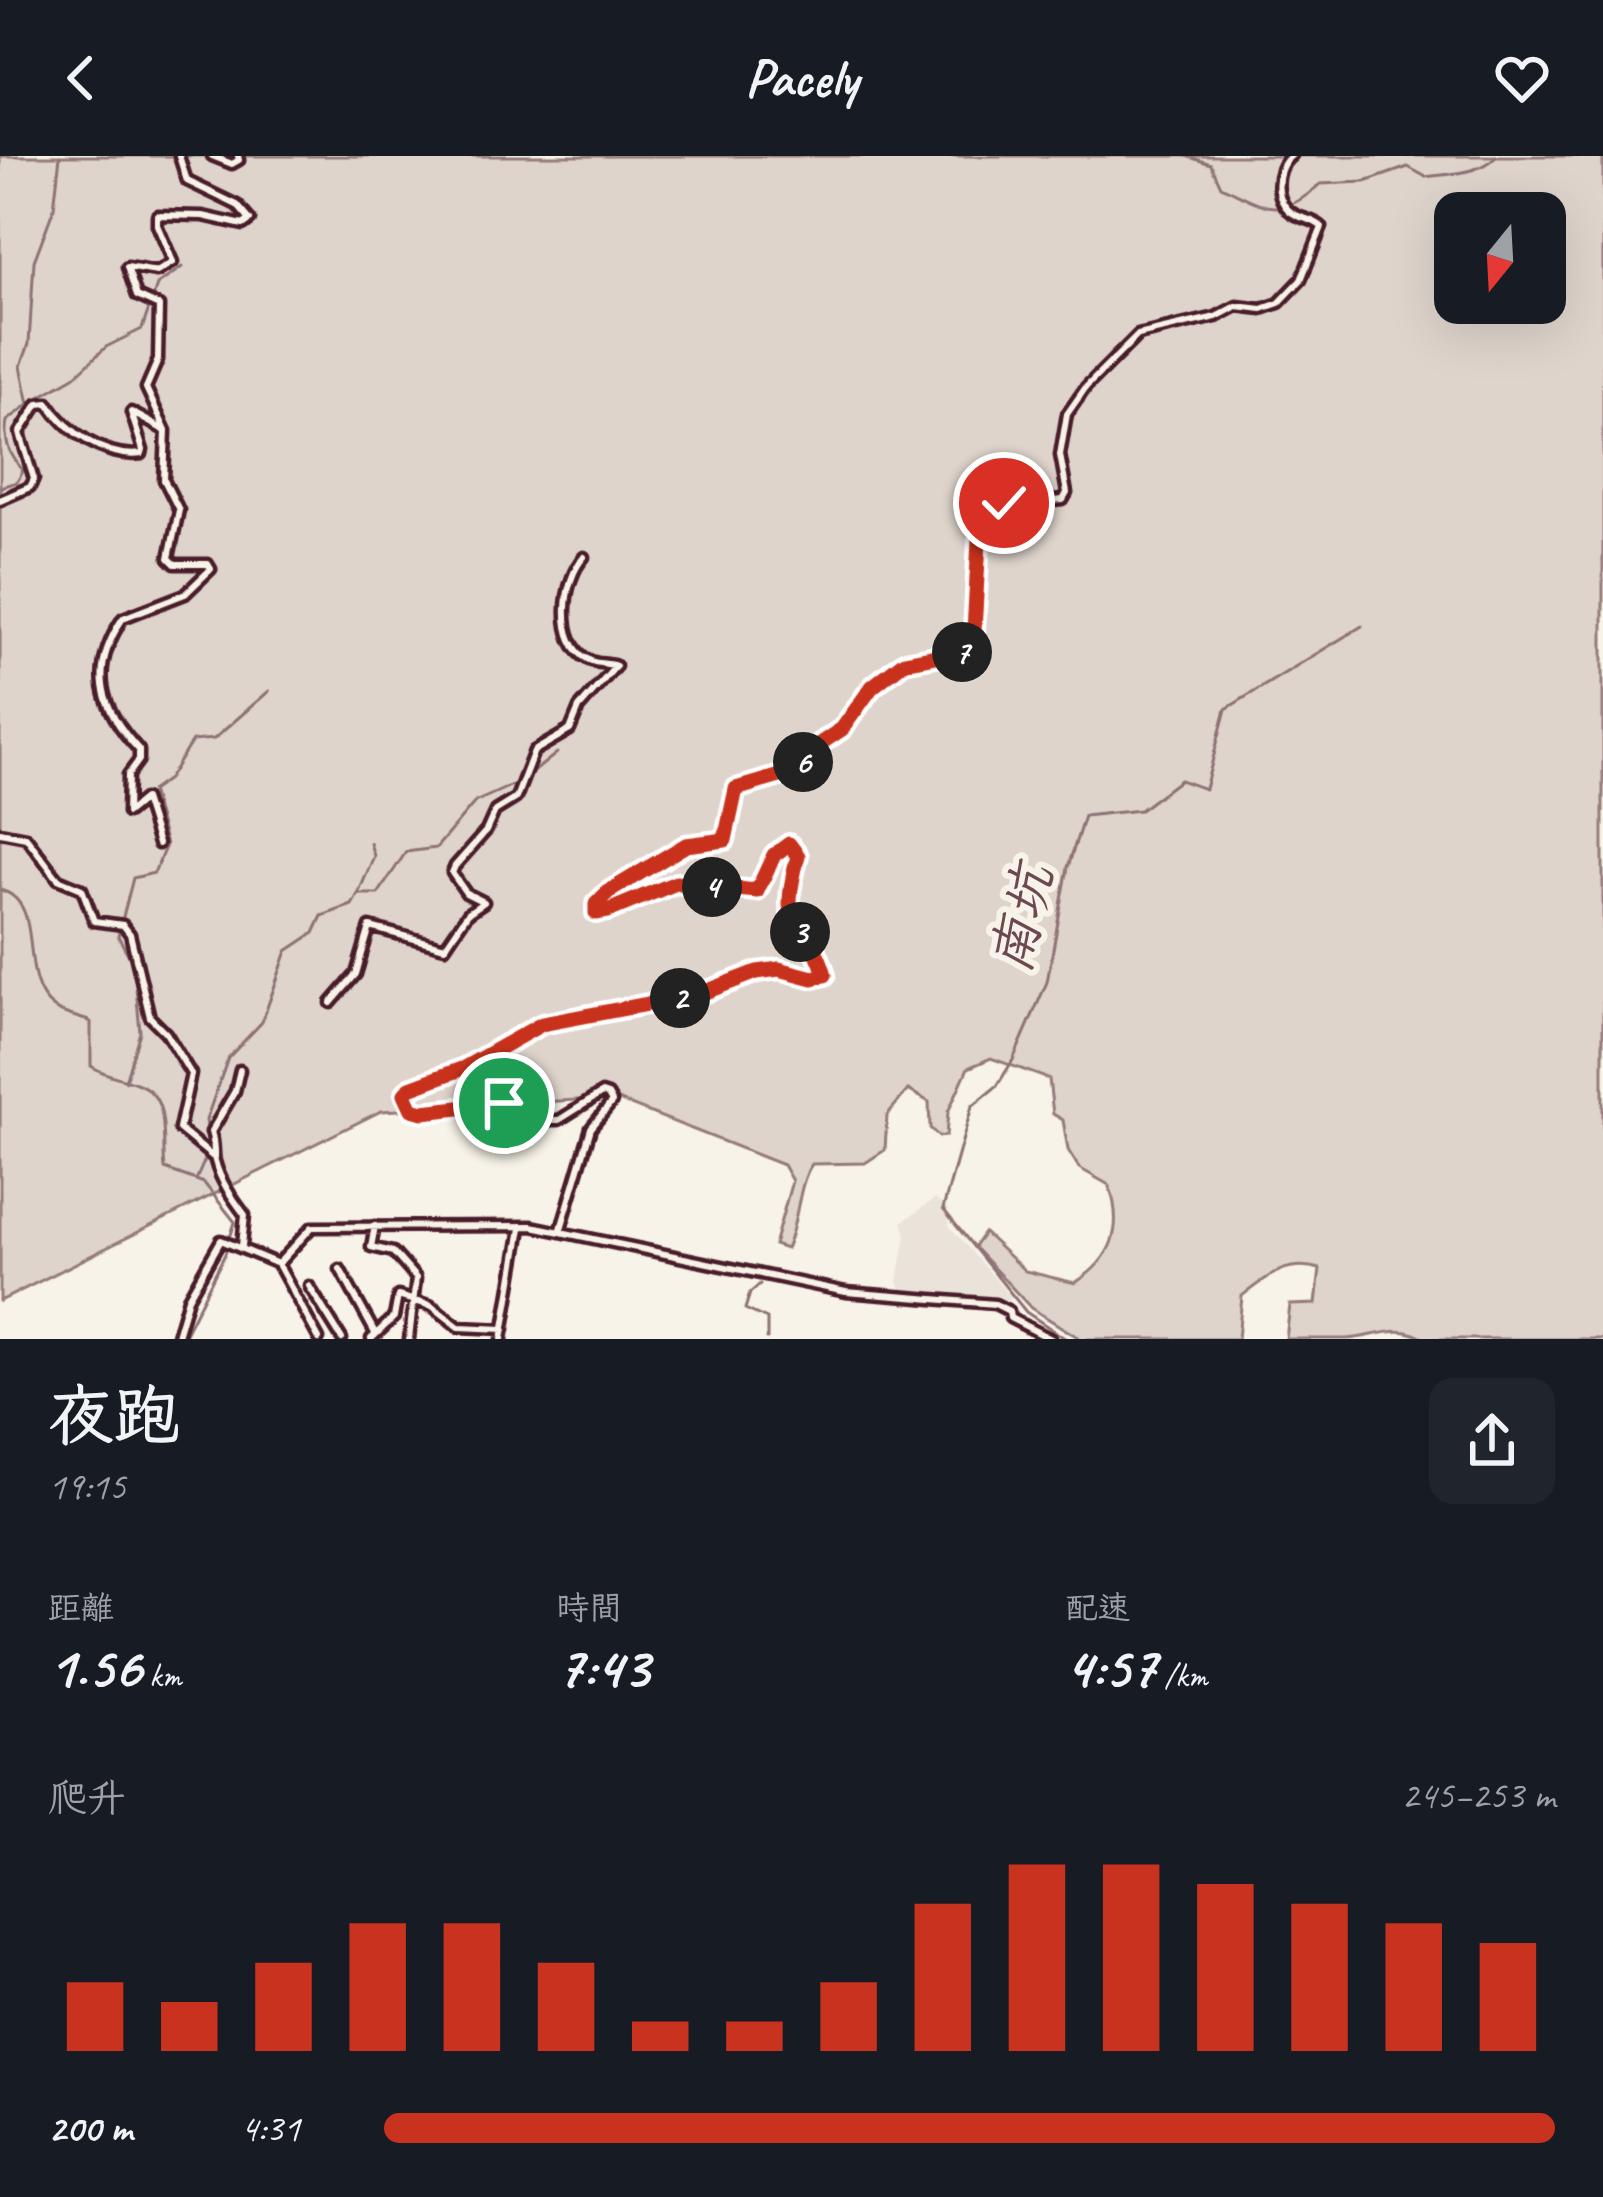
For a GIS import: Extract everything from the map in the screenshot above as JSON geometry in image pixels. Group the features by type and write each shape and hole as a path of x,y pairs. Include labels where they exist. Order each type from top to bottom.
{"street":[{"path":"158,844 144,799 127,813 128,775 139,760 139,750 113,722 101,657 123,618 185,594 211,569 208,564 175,564 169,558 179,510 164,480 166,431 146,388 158,361 159,306 137,296 127,268 157,272 173,262 157,215 203,216 243,225 250,220 236,205 187,181 178,156"},
{"path":"212,156 232,164 238,156"},
{"path":"560,1232 591,1128 612,1102 608,1095 602,1093 569,1117 536,1120 496,1101 423,1112 412,1109 405,1094 464,1068 542,1024 700,994 757,972 779,969 813,978 825,975 787,907 798,856 789,844 774,855 757,891 676,883 608,911 596,913 596,904 686,845 725,840 736,789 793,772 815,747 842,729 886,673 904,662 973,649 979,541 985,526 1011,496 1064,500 1067,493 1060,455 1074,402 1138,334 1216,317 1237,305 1262,309 1280,303 1300,280 1322,227 1287,207 1280,172 1291,156"},
{"path":"0,500 30,488 34,479 20,433 38,404 48,403 61,424 123,456 137,456 143,450 131,412 166,431"},
{"path":"331,1004 356,974 370,927 445,947 467,914 484,902 459,886 452,873 455,866 486,831 495,811 516,798 534,751 570,730 579,708 616,666 584,657 567,633 568,577 584,557"},
{"path":"0,832 33,842 58,879 82,889 94,921 119,924 134,942 150,1017 166,1033 191,1074 179,1129 211,1155"},
{"path":"240,1070 235,1091 212,1125 211,1155 227,1192 245,1215 242,1246"},
{"path":"375,1226 371,1247 393,1252 416,1278 409,1339"},
{"path":"278,1264 312,1227 520,1228 560,1232 846,1292 995,1304 1009,1311 1010,1318 1051,1339"},
{"path":"502,1339 520,1228"},
{"path":"176,1339 188,1298 221,1240 278,1264 319,1339"},
{"path":"340,1269 373,1336 394,1317 398,1296 432,1306 459,1327 504,1329"},
{"path":"309,1286 342,1339"}],"shaded area":[{"path":"0,156 1603,156 1603,1339 1424,1339 1396,1331 1347,1339 1286,1339 1290,1305 1316,1304 1320,1269 1298,1266 1269,1276 1242,1296 1238,1339 1081,1339 1031,1308 974,1247 984,1233 1025,1271 1075,1283 1098,1264 1115,1229 1109,1185 1079,1168 1068,1150 1063,1120 1053,1114 1049,1079 991,1058 968,1068 948,1112 946,1136 939,1137 930,1128 929,1102 908,1090 887,1115 885,1150 865,1163 812,1164 786,1249 774,1245 792,1181 783,1165 613,1098 381,1111 0,1301"},
{"path":"935,1199 946,1207 950,1227 1011,1297 1002,1302 903,1294 898,1281 906,1234 902,1222"}],"waterway":[{"path":"0,487 17,482 23,471 9,448 6,429 7,421 29,404 21,366 29,344 34,261 54,208 60,156"},
{"path":"1186,156 1211,164 1221,186 1272,207 1294,203 1320,184 1365,182 1408,167 1426,177 1454,174 1481,167 1496,156"},
{"path":"29,403 74,377 106,347 142,329 157,285 182,267"},
{"name":"南坑","path":"1066,1339 1026,1312 943,1209 972,1106 997,1086 1013,1060 1047,982 1068,867 1084,816 1140,810 1180,780 1205,789 1226,709 1362,626"},
{"path":"125,1081 140,1032 134,965 118,936 133,878 154,873 166,845 151,791 168,779 192,741 214,739 269,691"},
{"path":"526,778 557,753"},
{"path":"196,1180 210,1148 206,1120 228,1058 262,1022 287,951 314,933 322,916 352,905 358,894 378,894 406,852 436,848 475,802 517,783"},
{"path":"359,892 374,856 370,843"},
{"path":"0,890 15,897 23,910 42,996 58,1010 91,1022 91,1066 136,1083 155,1097 162,1119 165,1169 204,1183 235,1222 225,1254 182,1339"},
{"path":"760,1284 750,1293 745,1309 767,1319 767,1339"}],"route":[{"path":"504,1103 423,1112 406,1104 405,1094 464,1068 542,1024 700,994 757,972 790,969 813,978 825,975 787,907 798,856 789,844 774,855 764,885 757,891 676,883 608,911 596,913 596,904 608,892 694,841 716,844 725,840 736,789 793,772 815,747 842,729 886,673 904,662 973,649 979,541 1004,503"}]}
